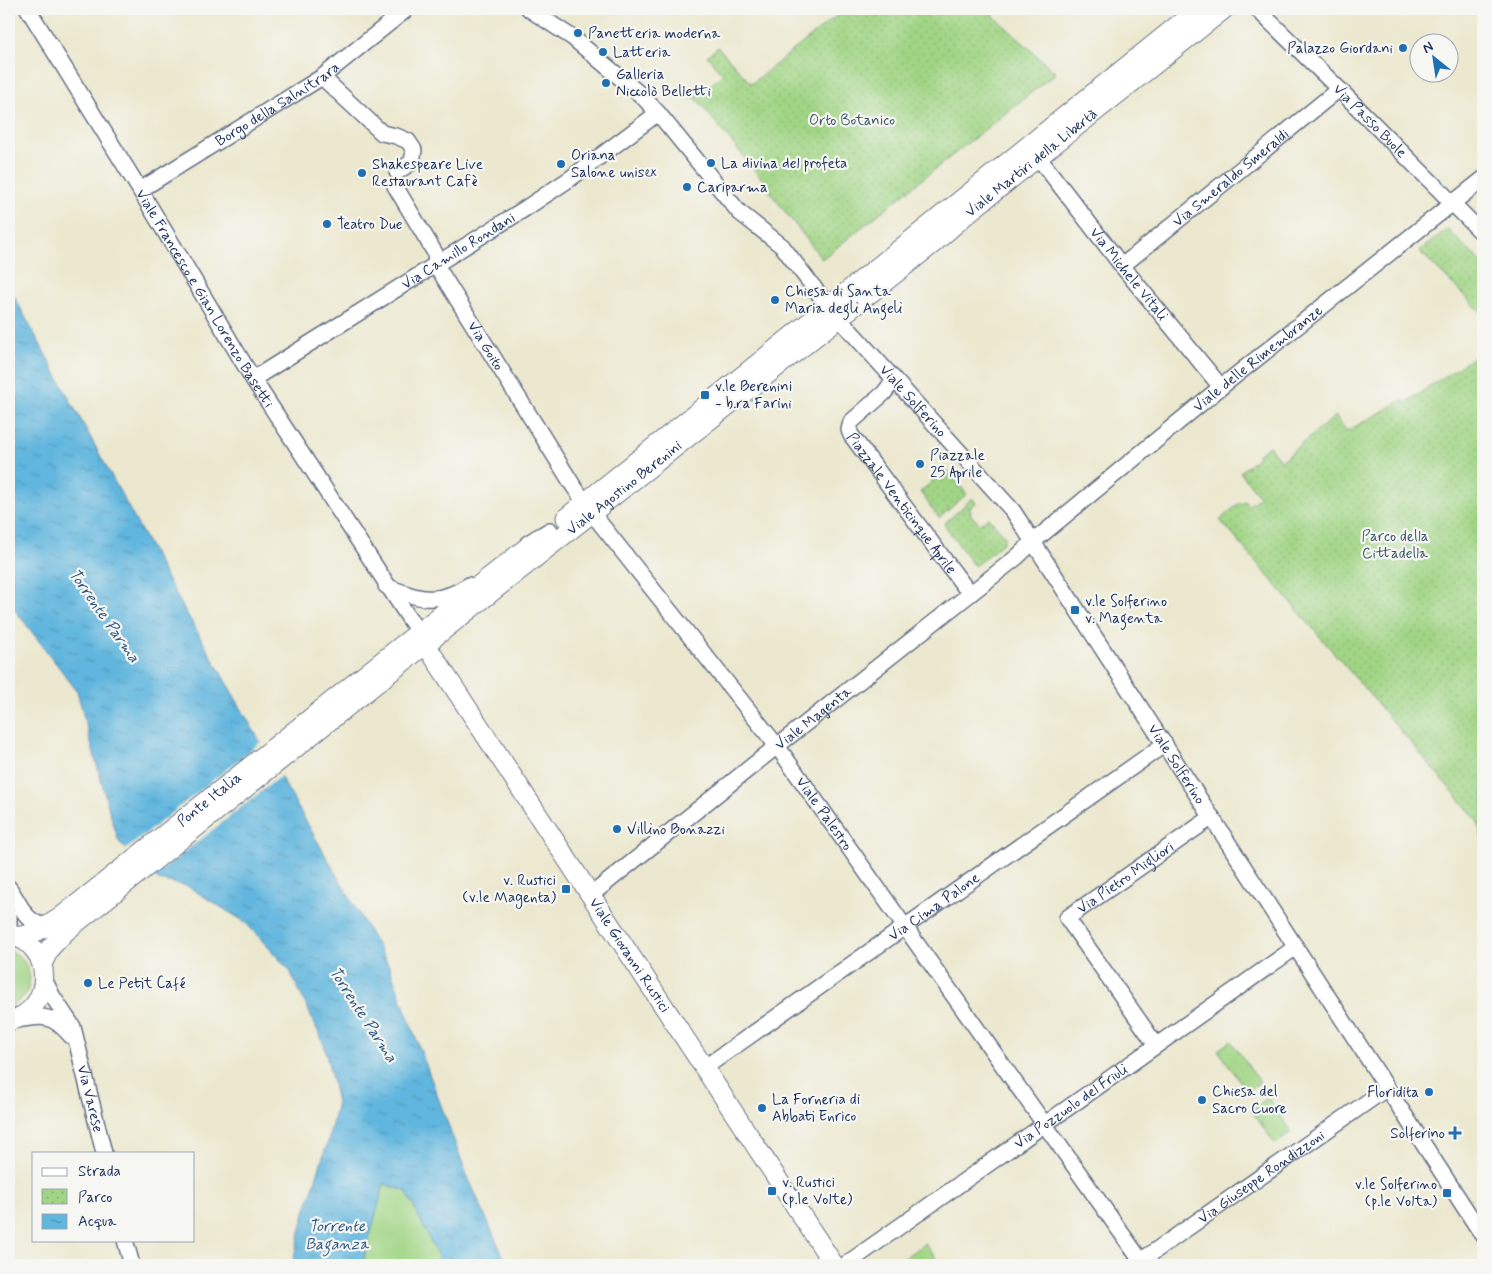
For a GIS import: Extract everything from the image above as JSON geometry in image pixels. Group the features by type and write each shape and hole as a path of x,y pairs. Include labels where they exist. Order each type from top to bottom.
{"main road":[{"path":"834,312 951,206 1198,9"},
{"name":"Viale Martiri della Libertà","path":"834,312 1038,158 1224,9"},
{"name":"Viale Agostino Berenini","path":"404,652 834,312"},
{"name":"Viale Agostino Berenini","path":"422,639 550,530 588,508"},
{"name":"Viale Giovanni Rustici","path":"422,639 834,1265"},
{"name":"Ponte Italia","path":"10,935 24,936 56,930 404,652"},
{"name":"Ponte Italia","path":"10,1021 23,1016 39,998 43,971 56,930"},
{"path":"10,935 31,946 38,954 43,971"}],"street":[{"name":"Viale Francesco e Gian Lorenzo Basetti","path":"28,9 140,190 253,379 422,639"},
{"name":"Viale Solferino","path":"530,9 574,38 642,96 739,212 782,246 834,312 1006,502 1034,541 1483,1236"},
{"name":"Via Passo Buole","path":"1257,9 1483,234"},
{"name":"Borgo della Salnitrara","path":"140,190 322,76 404,10"},
{"name":"Via Goito","path":"322,76 382,132 408,141 414,150 412,162 396,179 435,253 436,265 588,508"},
{"name":"Via Smeraldo Smeraldi","path":"1122,266 1339,89"},
{"name":"Via Camillo Rondani","path":"253,379 571,178 658,114"},
{"name":"Via Michele Vitali","path":"1038,158 1122,266 1221,387"},
{"name":"Viale delle Rimembranze","path":"1034,541 1221,387 1483,178"},
{"name":"Piazzale Venticinque Aprile","path":"894,380 884,393 850,422 849,430 970,594"},
{"name":"Viale Palestro","path":"588,508 777,746 1044,1124 1140,1264"},
{"path":"386,586 420,598 444,598 461,590 501,558 550,530"},
{"name":"Viale Magenta","path":"591,896 777,746 1017,557 1034,541"},
{"name":"Via Cima Palone","path":"704,1068 1165,744"},
{"name":"Via Pietro Migliori","path":"1156,1045 1067,918 1212,817"},
{"path":"9,888 24,913 30,919 56,930"},
{"path":"9,916 10,935"},
{"name":"Via Pozzuolo del Friuli","path":"845,1265 1296,947"},
{"name":"Via Varese","path":"43,971 56,1002 72,1024 104,1152"},
{"name":"Via Varese","path":"10,1021 39,1016 51,1018 63,1027 73,1038 77,1046"},
{"name":"Via Giuseppe Rondizzoni","path":"1140,1264 1387,1088"},
{"path":"126,1242 132,1265"}],"green space":[{"name":"Orto Botanico","path":"845,9 986,9 1056,73 822,259 769,191 770,189 695,97 692,99 688,94 693,90 698,96 723,74 707,56 718,47 751,84"},
{"path":"1447,229 1483,264 1483,314 1419,251"},
{"name":"Parco della Cittadella","path":"1483,351 1483,841 1477,820 1220,520 1240,502 1242,504 1245,501 1249,505 1260,497 1240,472 1269,446 1281,461 1335,416 1347,431 1403,400 1405,403"},
{"path":"946,469 967,494 939,518 920,492"},
{"path":"972,498 976,503 970,508 971,515 980,524 988,518 990,519 1005,537 1003,543 976,565 973,565 944,524"},
{"path":"9,950 18,955 24,962 30,978 29,987 25,995 9,1006"},
{"path":"1231,1041 1260,1082 1247,1091 1218,1050"},
{"path":"1268,1098 1292,1132 1275,1144 1251,1110"},
{"path":"384,1184 406,1191 442,1265 362,1265"},
{"path":"925,1243 941,1265 899,1265 897,1263"}],"water":[{"path":"9,287 171,586 389,966 467,1175 507,1265 442,1265 406,1191 384,1184 362,1265 292,1265 305,1212 329,1138 337,1102 324,1044 290,971 245,922 187,886 158,880 119,842 77,691 9,602"}],"pier":[{"path":"262,741 282,775 152,878 125,850"}],"place":[{"name":"Panetteria moderna","path":"578,33"},
{"name":"Palazzo Giordani","path":"1403,48"},
{"name":"Latteria","path":"603,52"},
{"name":"Galleria Niccolò Belletti","path":"606,83"},
{"name":"La divina del profeta","path":"711,163"},
{"name":"Oriana Salone unisex","path":"561,164"},
{"name":"Shakespeare Live Restaurant Cafè","path":"362,173"},
{"name":"Cariparma","path":"687,187"},
{"name":"Teatro Due","path":"327,224"},
{"name":"Chiesa di Santa Maria degli Angeli","path":"775,300"},
{"name":"v.le Berenini - b.ra Farini","path":"705,395"},
{"name":"Piazzale 25 Aprile","path":"920,464"},
{"name":"v.le Solferino v. Magenta","path":"1075,610"},
{"name":"Villino Bonazzi","path":"617,829"},
{"name":"v. Rustici (v.le Magenta)","path":"566,889"},
{"name":"Le Petit Café","path":"88,983"},
{"name":"Floridita","path":"1429,1092"},
{"name":"Chiesa del Sacro Cuore","path":"1202,1100"},
{"name":"La Forneria di Abbati Enrico","path":"762,1108"},
{"name":"Solferino","path":"1455,1133"},
{"name":"v. Rustici (p.le Volte)","path":"772,1191"},
{"name":"v.le Solferino (p.le Volta)","path":"1447,1193"}],"water label":[{"name":"Torrente Parma","path":"105,615"},
{"name":"Torrente Parma","path":"364,1014"},
{"name":"Torrente Baganza","path":"337,1234"}]}
